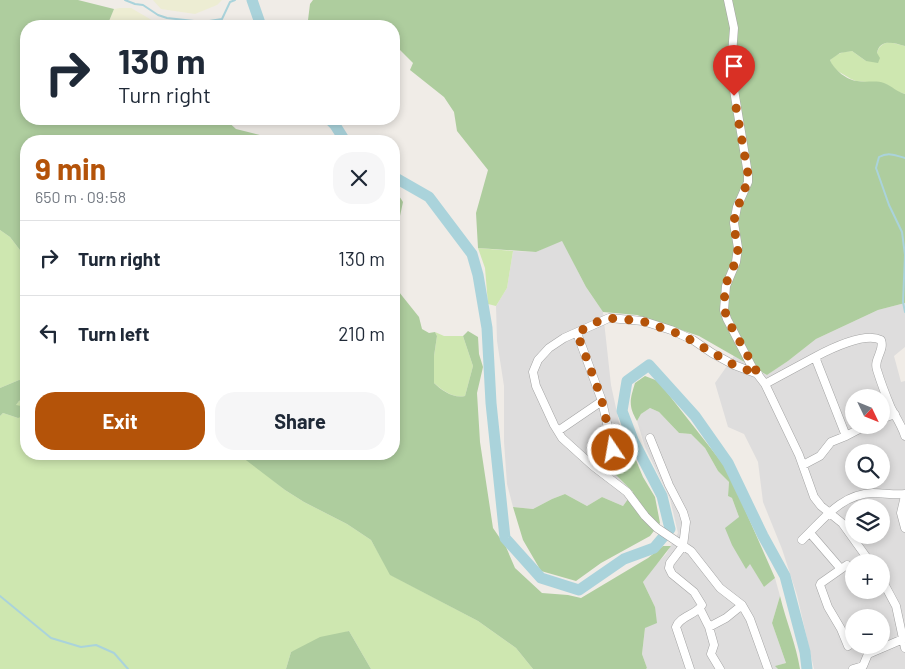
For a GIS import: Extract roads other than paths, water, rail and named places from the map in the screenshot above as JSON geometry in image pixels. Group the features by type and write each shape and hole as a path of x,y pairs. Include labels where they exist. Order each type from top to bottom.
{"street":[{"path":"728,0 734,28 732,84 748,182 737,208 734,223 738,248 736,262 726,286 724,310 727,319 765,384 803,465 803,470 814,497 821,506 842,523 864,554"},
{"path":"758,374 734,365 682,335 642,321 608,318 564,338 542,353 533,372 536,386 562,438 593,466 627,492 645,516 657,528 691,551 720,588 742,605 750,619 768,669"},
{"path":"577,333 602,401 613,450 593,466"},
{"path":"765,384 815,356 842,344 865,339 875,338 881,340 882,347 876,364 905,436"},
{"path":"815,356 846,436"},
{"path":"558,431 602,401"},
{"path":"890,416 895,414"},
{"path":"803,465 820,456 831,442 850,434"},
{"path":"650,438 668,485 686,522 683,546 670,563 669,568 672,574 700,599 702,605 700,609 709,627 714,645 711,654 720,669"},
{"path":"802,540 845,500 874,493 905,495 901,513 905,528"},
{"path":"810,533 844,567 820,585 828,607 845,639"},
{"path":"853,669 864,666 868,654 904,645 902,619 890,595"},
{"path":"709,627 731,615 742,605"},
{"path":"690,669 676,627 678,622 700,609"}],"waterway":[{"path":"125,0 143,5 158,15 185,20"},
{"path":"216,20 222,19 230,2 235,0"},
{"path":"252,0 259,20"},
{"path":"335,125 341,135"},
{"path":"905,158 892,154 882,155 879,157 876,168 889,205 902,232 905,255"},
{"path":"400,180 429,197 472,254 478,275 487,328 491,403 505,538 541,578 579,590 624,559 654,548 670,529 662,496 633,440 622,411 627,381 649,365 695,416 728,463 763,536 785,576 805,652 807,669"},
{"path":"905,255 903,302 905,312"},
{"path":"0,596 51,638 81,647 96,645 114,653 128,669"}]}
